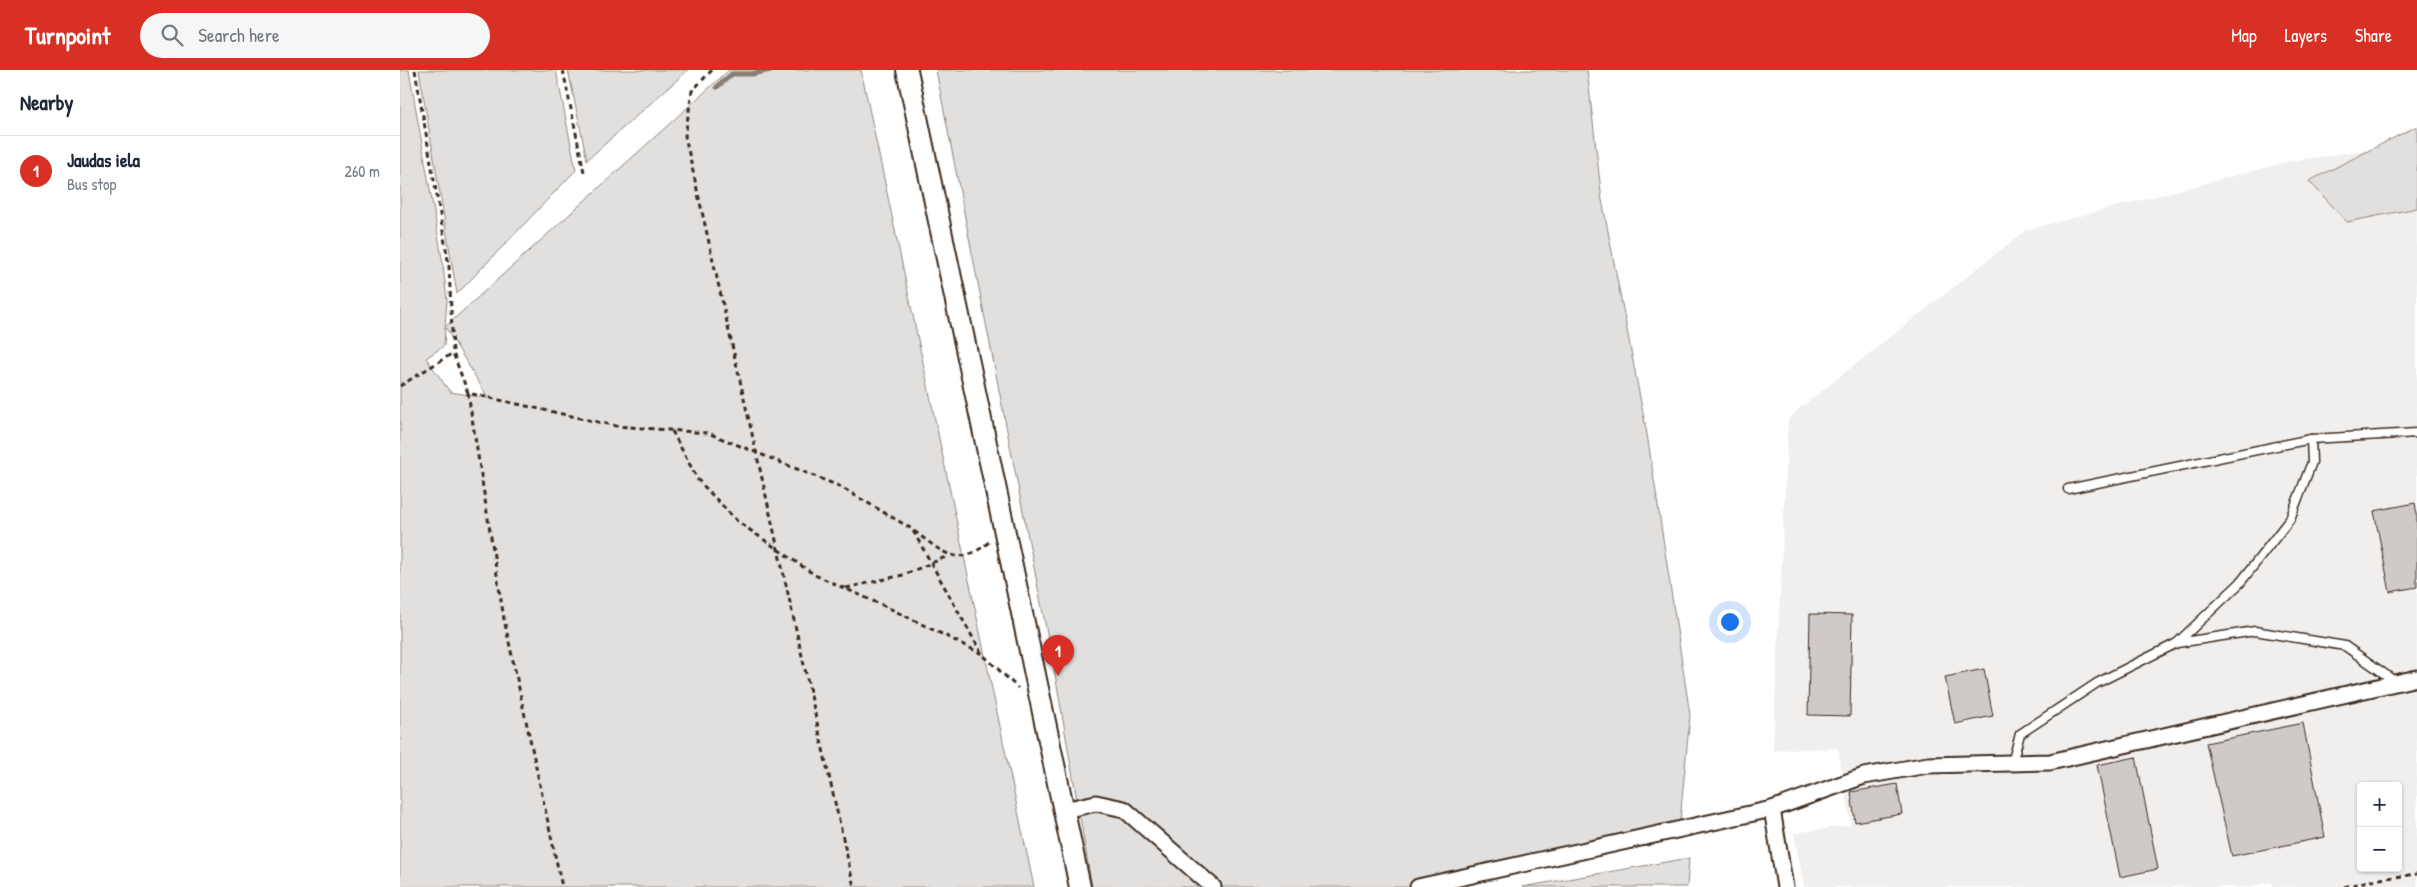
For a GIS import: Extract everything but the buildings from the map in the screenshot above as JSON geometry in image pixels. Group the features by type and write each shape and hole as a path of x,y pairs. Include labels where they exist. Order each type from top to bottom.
{"main road":[{"path":"908,70 1080,887"}],"street":[{"path":"1418,887 1772,809 1864,776 1928,765 2050,762 2417,678"},
{"path":"1064,810 1096,803 1124,809 1213,887"},
{"path":"1772,809 1784,887"}],"lane":[{"path":"2068,489 2311,439 2417,433"},
{"path":"2177,643 2240,583 2290,519 2312,462 2311,439"},
{"path":"2012,763 2020,734 2097,682 2177,643 2254,631 2345,646 2396,682"}],"path":[{"path":"415,70 449,266 454,353 468,394 504,619 562,887"},
{"path":"563,70 584,172"},
{"path":"712,70 692,91 685,136 854,887"},
{"path":"400,386 454,353"},
{"path":"468,394 616,426 708,433 839,486 912,529 948,556 962,558 978,551 1004,528"},
{"path":"672,430 698,480 738,521 816,575 982,654"},
{"path":"912,529 982,654 1020,690 1040,696"},
{"path":"846,588 903,575 948,556"},
{"path":"2344,887 2372,880 2417,874"}],"shaded area":[{"path":"400,70 409,70 442,258 447,300 445,327 729,70 861,70 1034,887 400,887","holes":["446,328 488,398 450,392 426,358 444,346"]},
{"path":"419,70 556,70 576,170 457,294"},
{"path":"568,70 688,70 587,160"},
{"path":"936,70 1587,70 1602,200 1647,434 1690,715 1679,831 1425,887 1092,887 1055,674"},
{"path":"2417,126 2417,208 2347,222 2309,181"},
{"path":"2417,143 2417,887 2273,887 2271,882 2248,887 1804,887 1794,833 1851,825 1838,748 1773,750 1788,420 1795,412 2026,230 2291,161"},
{"path":"1689,858 1687,887 1522,887"}],"waterway":[{"path":"717,87 732,74 752,74 771,70"}],"place":[{"name":"Jaudas iela","path":"1058,676"}]}
